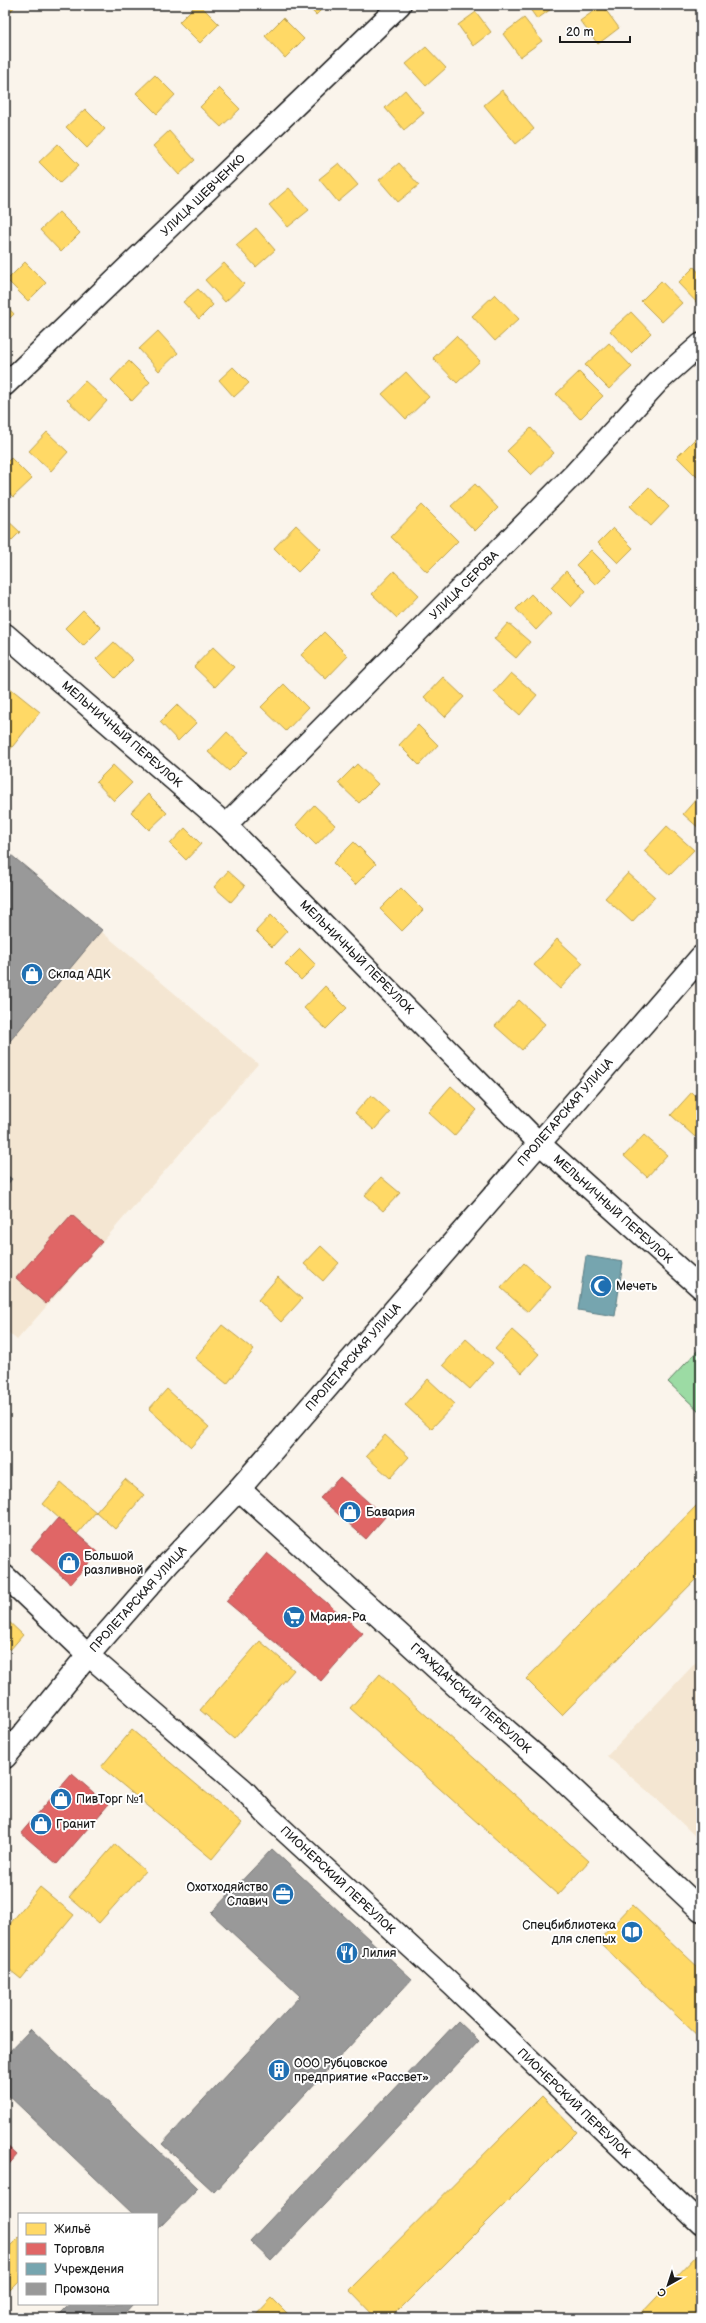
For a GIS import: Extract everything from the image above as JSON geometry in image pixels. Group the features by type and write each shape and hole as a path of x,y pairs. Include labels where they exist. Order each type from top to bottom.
{"main road":[{"name":"ПРОЛЕТАРСКАЯ УЛИЦА","path":"5,1757 88,1655 168,1564 239,1489 538,1142 701,957"},
{"name":"ГРАЖДАНСКИЙ ПЕРЕУЛОК","path":"239,1489 470,1699 552,1770 701,1910"}],"street":[{"name":"УЛИЦА ШЕВЧЕНКО","path":"5,385 400,5"},
{"name":"УЛИЦА СЕРОВА","path":"226,825 573,475 659,381 701,344"},
{"name":"МЕЛЬНИЧНЫЙ ПЕРЕУЛОК","path":"5,634 226,825 538,1142 701,1288"},
{"name":"ПИОНЕРСКИЙ ПЕРЕУЛОК","path":"5,1576 88,1655 244,1790 265,1813 452,1985 701,2224"}],"shaded area":[{"path":"5,850 258,1064 17,1340 5,1330"},
{"path":"701,1657 701,1842 660,1802 607,1756"}],"green space":[{"path":"701,1347 701,1411 700,1412 668,1382"}],"building: Жильё":[{"path":"5,5 16,5 5,18"},
{"path":"196,5 200,5 219,24 200,43 179,22"},
{"path":"306,5 326,5 316,15"},
{"path":"527,5 552,5 554,7 537,19"},
{"path":"602,5 619,28 598,44 580,21"},
{"path":"476,12 491,32 473,46 458,25"},
{"path":"283,18 304,39 285,58 265,36"},
{"path":"524,18 542,41 520,57 503,34"},
{"path":"426,47 446,68 426,86 406,64"},
{"path":"155,75 175,95 157,114 136,93"},
{"path":"219,88 240,109 221,127 200,107"},
{"path":"405,90 424,113 404,130 385,108"},
{"path":"502,90 534,129 516,144 484,105"},
{"path":"85,109 105,129 87,148 66,127"},
{"path":"169,131 195,160 179,175 153,146"},
{"path":"58,144 79,165 60,183 39,162"},
{"path":"339,163 358,185 338,202 319,179"},
{"path":"399,163 419,185 398,202 379,180"},
{"path":"289,188 309,210 288,227 269,205"},
{"path":"59,212 80,233 61,252 40,230"},
{"path":"256,228 275,250 256,267 236,245"},
{"path":"25,262 46,283 28,301 7,280"},
{"path":"224,263 244,284 225,302 205,280"},
{"path":"694,267 701,275 701,307 678,283"},
{"path":"661,281 682,303 662,322 641,301"},
{"path":"198,289 213,305 199,319 183,302"},
{"path":"495,294 519,319 495,341 472,316"},
{"path":"5,304 14,314 5,323"},
{"path":"631,312 651,333 631,353 610,331"},
{"path":"158,331 178,353 159,371 139,349"},
{"path":"456,336 480,361 457,383 433,358"},
{"path":"609,343 632,367 609,389 585,365"},
{"path":"129,361 150,382 132,401 111,380"},
{"path":"233,367 249,383 234,397 219,380"},
{"path":"406,372 429,397 406,419 382,394"},
{"path":"579,372 603,396 580,419 556,394"},
{"path":"85,381 107,401 89,421 67,400"},
{"path":"531,428 554,453 531,475 507,451"},
{"path":"47,432 68,452 51,471 29,451"},
{"path":"695,439 701,444 701,473 697,477 677,457"},
{"path":"11,458 32,479 13,497 5,489 5,464"},
{"path":"475,484 498,508 475,531 451,506"},
{"path":"649,487 669,507 651,526 630,506"},
{"path":"422,505 458,541 427,572 391,537"},
{"path":"5,518 20,532 5,547"},
{"path":"296,525 321,549 298,572 274,548"},
{"path":"613,528 633,548 618,563 598,543"},
{"path":"591,550 611,570 596,585 576,565"},
{"path":"394,571 419,595 397,618 372,594"},
{"path":"566,571 586,591 571,607 551,587"},
{"path":"531,594 551,614 536,630 516,609"},
{"path":"83,610 101,628 83,646 65,628"},
{"path":"508,623 530,642 516,658 494,639"},
{"path":"324,632 348,656 326,679 301,655"},
{"path":"114,642 133,660 115,678 96,659"},
{"path":"213,647 234,667 215,687 194,667"},
{"path":"511,673 537,695 520,715 494,692"},
{"path":"443,677 464,697 445,717 424,697"},
{"path":"5,684 40,712 5,756"},
{"path":"284,684 308,708 286,731 261,707"},
{"path":"177,705 196,723 178,741 160,722"},
{"path":"418,725 438,745 419,765 399,745"},
{"path":"227,732 248,752 229,771 208,752"},
{"path":"357,764 378,784 359,803 338,783"},
{"path":"113,765 132,783 114,801 96,782"},
{"path":"148,794 167,813 149,830 131,812"},
{"path":"698,797 701,799 701,830 683,814"},
{"path":"314,805 335,825 316,845 296,825"},
{"path":"667,826 694,850 670,875 644,851"},
{"path":"185,828 201,844 186,860 170,844"},
{"path":"354,842 376,864 355,885 333,863"},
{"path":"228,871 245,886 231,902 214,887"},
{"path":"628,873 655,897 632,922 605,898"},
{"path":"401,888 423,910 402,931 380,909"},
{"path":"271,915 287,931 272,947 256,931"},
{"path":"557,939 583,963 560,989 534,965"},
{"path":"300,949 316,965 301,980 285,964"},
{"path":"325,986 347,1008 326,1029 304,1008"},
{"path":"519,1000 545,1024 522,1050 495,1026"},
{"path":"451,1086 477,1110 454,1136 428,1112"},
{"path":"692,1092 701,1101 701,1130 695,1137 671,1115"},
{"path":"371,1095 390,1112 374,1130 355,1113"},
{"path":"644,1135 667,1155 647,1177 624,1156"},
{"path":"381,1177 400,1193 383,1211 365,1195"},
{"path":"321,1246 339,1263 323,1281 304,1264"},
{"path":"524,1263 551,1287 528,1312 501,1288"},
{"path":"278,1277 302,1299 281,1322 258,1300"},
{"path":"222,1325 254,1350 227,1384 195,1358"},
{"path":"512,1330 539,1354 522,1373 495,1349"},
{"path":"466,1339 493,1363 470,1389 443,1365"},
{"path":"428,1379 455,1404 431,1429 405,1405"},
{"path":"167,1389 209,1427 191,1447 149,1409"},
{"path":"385,1435 409,1457 390,1478 366,1456"},
{"path":"125,1479 144,1495 115,1529 96,1512"},
{"path":"61,1483 96,1512 77,1534 43,1504"},
{"path":"701,1501 701,1574 562,1715 526,1679"},
{"path":"5,1618 23,1635 10,1650 5,1645"},
{"path":"260,1641 294,1670 234,1739 200,1710"},
{"path":"380,1674 589,1861 558,1895 350,1708"},
{"path":"132,1730 242,1823 212,1859 101,1767"},
{"path":"115,1844 145,1871 99,1923 69,1897"},
{"path":"40,1887 74,1915 21,1979 5,1966 5,1930"},
{"path":"632,1905 701,1970 701,2039 598,1941"},
{"path":"542,2096 577,2132 391,2318 376,2318 349,2290"},
{"path":"18,2238 18,2282 5,2295 5,2251"},
{"path":"696,2256 701,2261 701,2318 637,2318"},
{"path":"272,2298 292,2318 253,2318"}],"building: Торговля":[{"path":"72,1215 102,1242 46,1304 16,1278"},
{"path":"340,1477 385,1517 366,1539 320,1498"},
{"path":"58,1518 98,1552 71,1584 31,1549"},
{"name":"Мария-Ра","path":"267,1553 363,1633 321,1681 226,1601"},
{"path":"72,1774 108,1805 57,1864 21,1833"},
{"path":"5,2144 17,2155 5,2169"}],"building: Учреждения":[{"name":"Мечеть","path":"586,1256 623,1262 615,1316 578,1310"}],"building: Промзона":[{"path":"5,850 102,930 5,1047"},
{"path":"5,1174 12,1179 5,1187"},
{"name":"ООО Рубцовское предприятие «Рассвет»","path":"272,1849 412,1979 214,2192 162,2144 300,1996 211,1913"},
{"path":"458,2021 479,2041 271,2261 250,2241"},
{"path":"31,2029 198,2188 158,2229 158,2213 132,2213 5,2092 5,2056"},
{"path":"68,2305 132,2305 120,2318 55,2318"}],"place":[{"name":"Склад АДК","path":"32,974"},
{"name":"Мечеть","path":"601,1286"},
{"name":"Бавария","path":"350,1512"},
{"name":"Большой разливной","path":"69,1563"},
{"name":"Мария-Ра","path":"294,1617"},
{"name":"ПивТорг №1","path":"61,1799"},
{"name":"Гранит","path":"41,1824"},
{"name":"Охотходяйство Славич","path":"283,1894"},
{"name":"Спецбиблиотека для слепых","path":"632,1932"},
{"name":"Лилия","path":"347,1953"},
{"name":"ООО Рубцовское предприятие «Рассвет»","path":"279,2070"}]}
